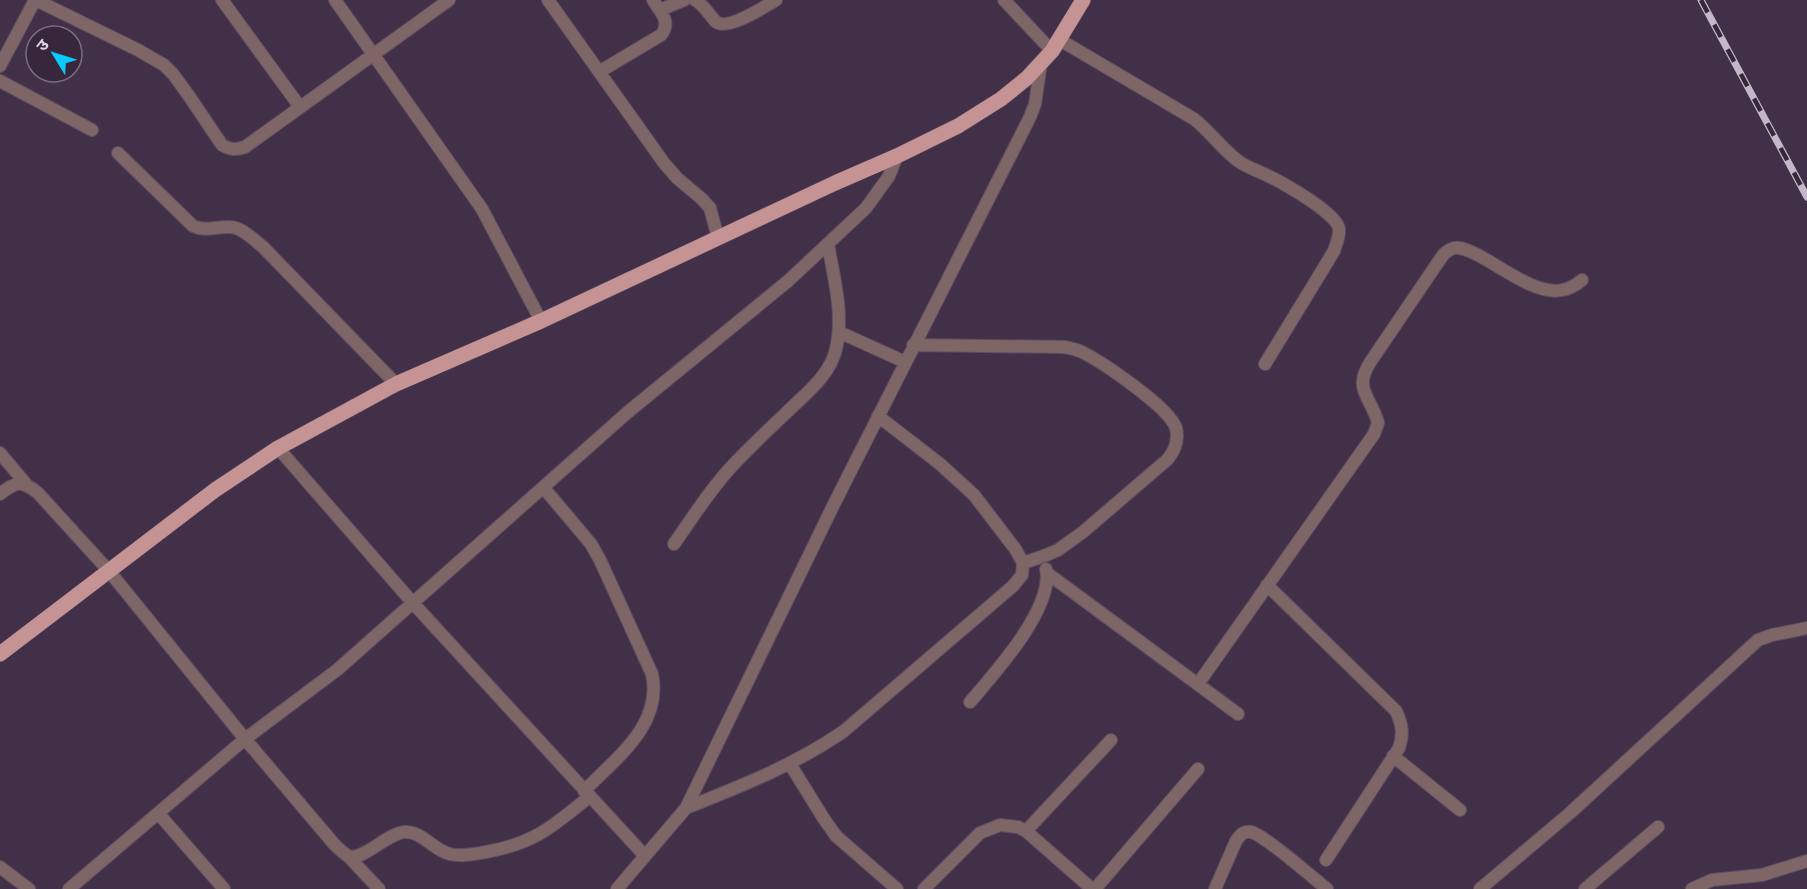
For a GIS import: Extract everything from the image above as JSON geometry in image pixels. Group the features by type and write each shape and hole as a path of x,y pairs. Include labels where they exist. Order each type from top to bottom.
{"main road":[{"path":"0,654 215,490 278,448 396,384 541,321 958,126 1001,99 1027,78 1056,45 1083,0"}],"street":[{"path":"0,66 35,0 164,65 189,96 222,146 236,150 245,147 449,0"},
{"path":"222,0 300,107"},
{"path":"335,0 482,209 541,321"},
{"path":"549,0 670,171 710,208 718,238"},
{"path":"599,72 661,35 667,24 656,5 684,0"},
{"path":"695,0 706,8 716,22 721,24 729,24 776,0"},
{"path":"1004,0 1056,45 1194,119 1232,157 1315,203 1336,220 1340,227 1334,251 1265,364"},
{"path":"617,889 686,808 913,345 1029,117 1035,104 1041,63"},
{"path":"0,81 92,130"},
{"path":"118,153 193,226 199,229 234,227 245,233 263,248 396,384"},
{"path":"69,889 245,739 337,669 628,412 788,281 866,208 889,176 897,156"},
{"path":"674,544 733,464 824,374 836,350 839,332 839,310 828,244"},
{"path":"1198,684 1374,434 1378,423 1362,386 1363,376 1443,255 1453,248 1463,249 1535,286 1549,290 1560,291 1571,288 1582,280"},
{"path":"839,332 905,362"},
{"path":"913,345 1074,349 1091,357 1120,377 1161,407 1172,420 1177,440 1175,450 1168,459 1083,532 1058,549 1023,563"},
{"path":"686,808 790,764 844,731 1013,586 1022,575 1023,563 1016,550 974,495 940,464 878,416"},
{"path":"278,448 412,602 645,856"},
{"path":"0,453 26,484 38,493 109,571 245,739 334,844 379,889"},
{"path":"0,494 17,483 26,484"},
{"path":"349,857 356,857 385,839 407,832 416,834 448,854 470,855 505,848 531,839 551,827 587,794 642,729 655,696 652,674 591,544 543,487"},
{"path":"970,702 1002,663 1031,621 1046,589 1047,573 1044,556"},
{"path":"1047,573 1238,714"},
{"path":"1267,585 1396,711 1401,725 1402,738 1393,756 1326,860"},
{"path":"1480,889 1570,813 1758,640 1807,628"},
{"path":"1026,831 1111,741"},
{"path":"1393,756 1460,810"},
{"path":"790,764 836,836 897,889"},
{"path":"924,889 985,830 1000,825 1010,825 1026,831 1093,889 1198,769"},
{"path":"158,813 224,889"},
{"path":"1585,889 1658,827"},
{"path":"1215,889 1236,841 1241,834 1247,831 1254,832 1267,841 1326,889"},
{"path":"1692,889 1762,875 1807,861"},
{"path":"0,867 29,889"}],"railway":[{"path":"1701,0 1807,197"}]}
